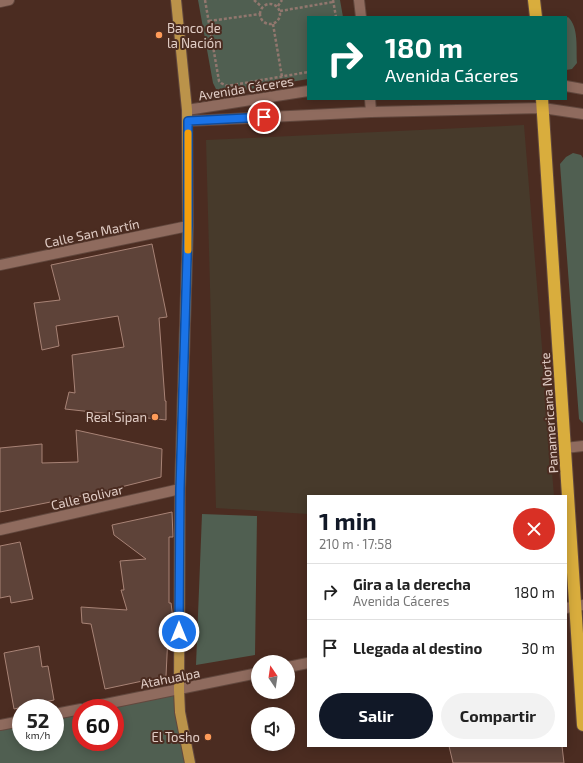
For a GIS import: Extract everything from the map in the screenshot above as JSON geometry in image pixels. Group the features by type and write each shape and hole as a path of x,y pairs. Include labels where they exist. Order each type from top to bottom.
{"highway":[{"path":"534,0 536,16"},
{"name":"Panamericana Norte","path":"543,103 583,725"}],"main road":[{"path":"176,0 188,121 188,226 180,489 179,690 180,712 190,763"}],"street":[{"path":"0,2 9,0"},
{"path":"359,0 361,16"},
{"path":"567,86 583,89"},
{"name":"Avenida Cáceres","path":"187,110 307,91"},
{"path":"370,100 371,112"},
{"name":"Avenida Cáceres","path":"188,121 543,103 583,114"},
{"name":"Calle San Martín","path":"0,265 188,226"},
{"path":"565,448 583,446"},
{"name":"Calle Bolivar","path":"0,530 180,489"},
{"path":"295,666 307,663"},
{"name":"Atahualpa","path":"124,701 251,675"},
{"path":"0,725 12,723"}],"path":[{"path":"205,0 221,83 227,86 307,72"},
{"path":"254,0 262,7"},
{"path":"278,7 282,0"},
{"path":"280,11 333,1 336,16"},
{"path":"270,2 278,7 280,11 279,20 273,24 263,21 260,14 262,7 270,2"},
{"path":"209,21 260,14"},
{"path":"273,24 282,76"}],"shaded area":[{"path":"524,125 554,495 307,495 307,514 216,508 206,140"}],"green space":[{"path":"198,0 340,0 343,16 307,16 307,79 227,93 216,89 213,83"},
{"path":"567,18 572,21 574,26 577,44 577,63 572,69 567,70"},
{"path":"573,153 581,155 583,158 583,423 579,419 560,164 566,157"},
{"path":"202,514 257,516 255,655 196,665"},
{"path":"179,690 190,763 0,763 0,725 12,723 12,751 64,751 64,712 72,711 72,751 124,751 124,701"}],"building":[{"path":"152,244 167,317 159,318 166,401 166,420 65,409 69,392 75,393 72,355 124,347 118,316 56,326 59,346 42,350 34,303 60,300 51,265"},
{"path":"76,430 162,449 161,477 81,497 0,512 0,448 42,444 42,463 78,462"},
{"path":"172,512 173,537 169,537 169,603 171,603 173,619 173,635 168,635 166,676 105,689 91,624 82,623 81,607 127,610 121,590 124,590 120,561 146,559 114,535 112,525"},
{"path":"20,542 33,599 11,603 10,596 0,598 0,546"},
{"path":"39,646 42,667 48,666 54,699 12,699 4,653"},
{"path":"449,747 562,747 564,763 453,763"}],"slow traffic":[{"path":"188,133 188,250"}],"place":[{"name":"Banco de la Nación","path":"159,35"},
{"name":"Real Sipan","path":"155,417"},
{"name":"El Tosho","path":"208,737"}],"route":[{"path":"179,632 180,489 188,226 188,121 264,117"}]}
